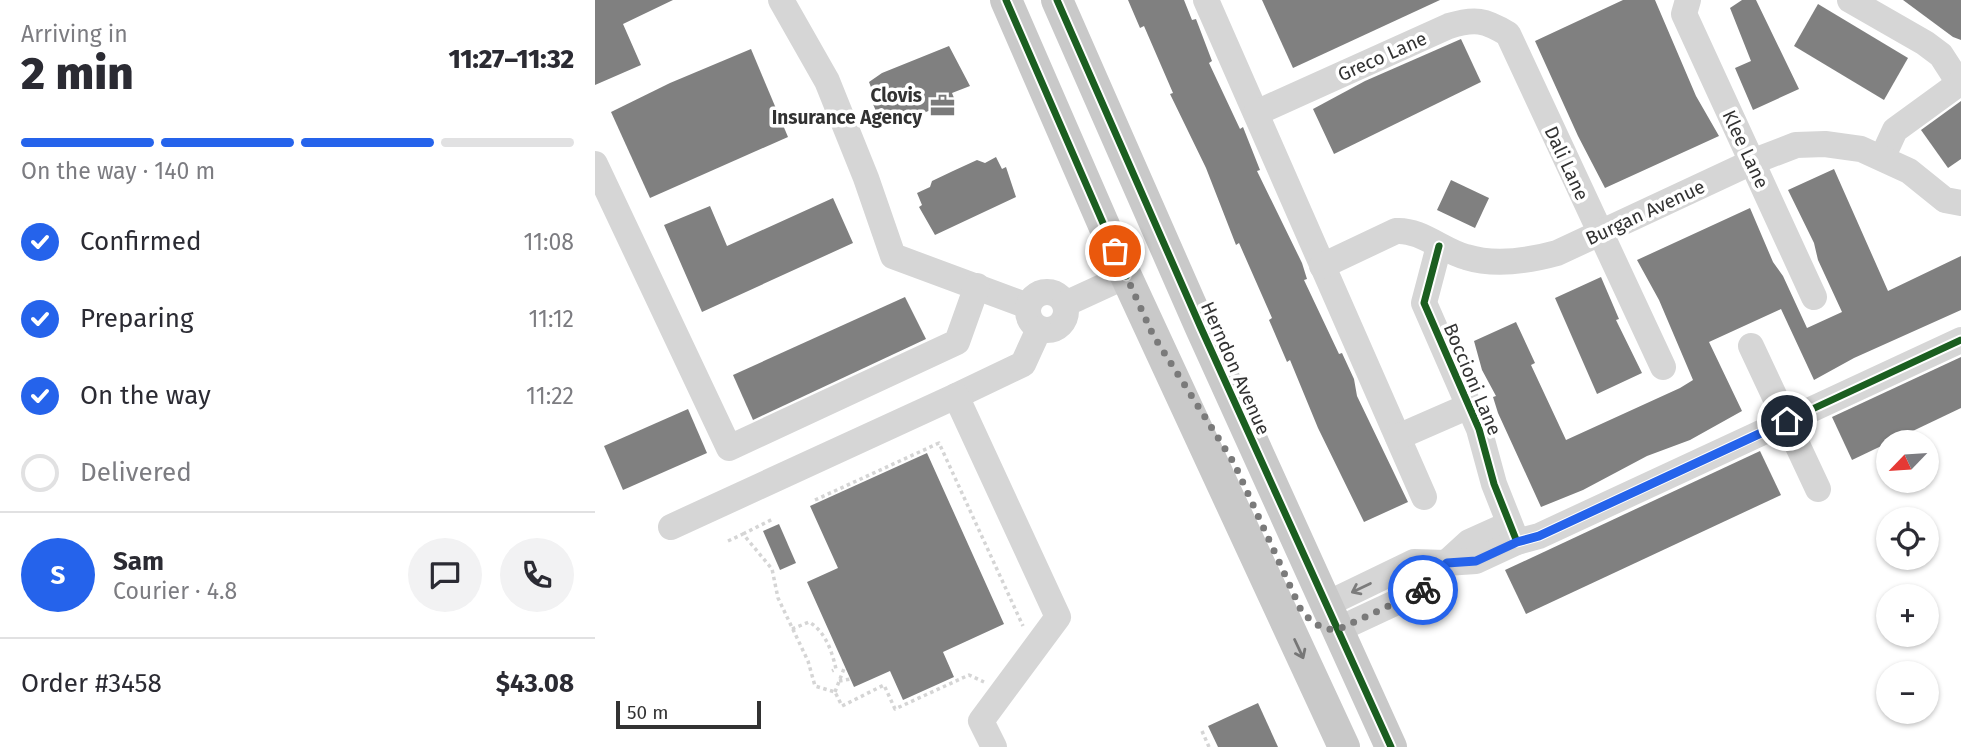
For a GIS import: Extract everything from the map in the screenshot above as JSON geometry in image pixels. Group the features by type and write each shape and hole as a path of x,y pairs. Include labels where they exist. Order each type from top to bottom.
{"main road":[{"path":"1006,0 1126,276 1344,747"},
{"name":"Herndon Avenue","path":"1057,0 1391,747"},
{"path":"1153,335 1234,463 1301,610 1310,621 1323,629 1331,617"}],"street":[{"path":"781,0 827,82 866,178 893,256 977,286 1034,318 1058,327 1065,317 1065,304 1126,276"},
{"path":"1206,0 1424,497"},
{"name":"Klee Lane","path":"1688,0 1684,14 1814,298"},
{"path":"1850,0 1926,43 1941,55 1960,82 1895,130 1882,156"},
{"name":"Greco Lane","path":"1256,113 1448,26 1465,21 1488,21 1508,34"},
{"name":"Dali Lane","path":"1508,34 1663,367"},
{"name":"Burgan Avenue","path":"1322,266 1396,232 1408,230 1467,258 1529,261 1557,253 1752,162 1796,145 1825,144 1861,149 1882,156 1909,171 1945,200 1961,203"},
{"path":"595,164 729,448 957,342 977,286"},
{"name":"Boccioni Lane","path":"1439,246 1424,303 1469,406 1513,533"},
{"path":"671,527 1023,364 1034,318"},
{"path":"1331,617 1427,588 1447,563 1476,561 1513,533 1539,536 1961,340"},
{"path":"1751,346 1818,489"},
{"path":"956,396 1058,617 981,721 994,747"},
{"name":"Boccioni Lane","path":"1398,437 1469,406"}],"path":[{"path":"815,500 939,443 1026,634"},
{"path":"728,541 773,519"},
{"path":"743,534 772,569 778,598 808,661 815,686 835,692 842,705 884,685 895,709 968,675 984,683 992,673"},
{"path":"792,629 810,622 818,627 834,661 836,669 832,671"},
{"path":"835,692 845,666"},
{"path":"839,681 851,679"},
{"path":"1202,731 1209,747"}],"building":[{"path":"595,0 673,0 623,24 641,65 595,85"},
{"path":"1128,0 1184,0 1192,20 1196,19 1212,61 1209,63 1240,129 1243,127 1260,170 1257,171 1302,263 1307,279 1304,280 1339,354 1342,353 1354,379 1357,396 1408,502 1364,522 1318,428 1290,360 1287,362 1269,320 1272,318 1239,243 1236,245 1206,168 1170,94 1173,93 1144,26 1140,28"},
{"path":"1262,0 1440,0 1293,68"},
{"path":"1623,0 1655,0 1696,96 1719,136 1605,188 1535,41"},
{"path":"1742,0 1756,0 1799,89 1753,110 1735,68 1751,61 1730,8"},
{"path":"1903,0 1961,0 1961,40 1953,37"},
{"path":"1818,4 1908,58 1884,100 1794,46"},
{"path":"1461,39 1481,82 1334,154 1313,109 1365,81"},
{"path":"949,46 970,86 952,93 954,98 905,121 903,117 887,124 883,114 878,116 870,97 874,95 869,82 882,73"},
{"path":"751,49 788,137 650,198 611,112 670,83"},
{"path":"1961,101 1961,159 1948,168 1921,130"},
{"path":"996,157 1002,169 1006,167 1016,197 935,235 919,207 922,205 917,193 930,187 932,181 977,160 985,163"},
{"path":"1834,169 1888,291 1961,256 1961,310 1854,358 1814,380 1781,309 1709,342 1742,411 1690,440 1647,456 1583,490 1541,507 1498,413 1493,397 1496,396 1482,370 1474,341 1516,322 1535,363 1531,365 1566,440 1680,388 1693,380 1659,300 1637,260 1750,208 1773,262 1783,276 1807,328 1842,312 1818,260 1814,243 1788,190"},
{"path":"1451,180 1489,198 1475,228 1437,210"},
{"path":"833,198 853,243 702,312 664,225 710,206 727,246"},
{"path":"1601,277 1619,319 1616,320 1642,373 1597,394 1555,298"},
{"path":"905,297 926,339 753,420 733,375"},
{"path":"1961,357 1961,408 1915,430 1876,430 1876,449 1852,460 1832,417"},
{"path":"688,409 707,453 623,490 604,446"},
{"path":"1760,451 1781,495 1526,614 1505,570"},
{"path":"927,453 1004,624 943,652 954,677 903,700 890,671 854,687 807,582 838,568 810,506"},
{"path":"779,524 796,563 780,570 763,531"},
{"path":"1258,703 1278,747 1218,747 1208,726"}],"cycle path":[{"path":"1006,0 1126,276"},
{"path":"1057,0 1201,328 1391,747"},
{"path":"1439,246 1424,303 1479,429 1494,484 1517,542 1539,536 1961,340"}],"way so far":[{"path":"1115,251 1153,335 1234,463 1301,610 1310,621 1323,629 1337,630 1423,590"}],"place":[{"name":"Clovis Insurance Agency","path":"942,106"}],"route":[{"path":"1423,590 1447,563 1476,561 1517,542 1539,536 1787,421"}]}
